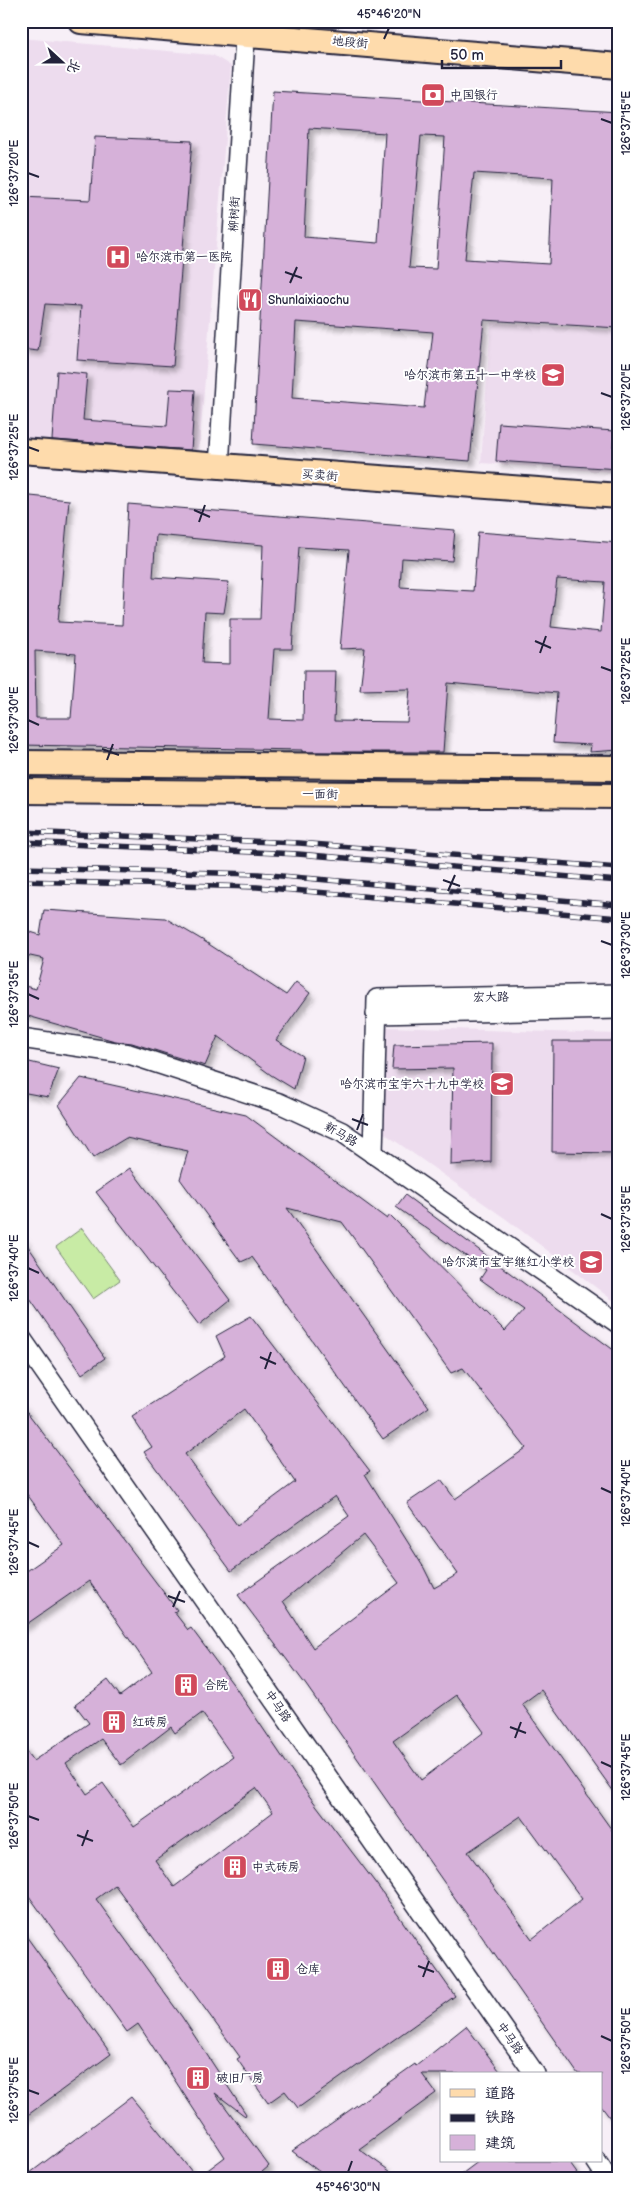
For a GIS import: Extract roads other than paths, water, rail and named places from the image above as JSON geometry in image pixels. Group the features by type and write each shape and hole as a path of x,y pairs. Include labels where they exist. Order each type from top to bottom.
{"main road":[{"name":"地段街","path":"80,21 256,28 619,66"},
{"name":"买卖街","path":"21,451 619,496"},
{"path":"21,763 619,768"},
{"name":"一面街","path":"21,791 619,796"}],"street":[{"name":"柳树街","path":"219,467 256,28"},
{"name":"宏大路","path":"619,994 377,999 376,1014 619,1009"},
{"path":"373,1154 376,1014"},
{"name":"新马路","path":"21,1038 128,1054 279,1103 342,1132 619,1324"},
{"name":"中马路","path":"21,1338 534,2072"},
{"path":"597,2162 608,2179"}],"railway":[{"path":"21,832 299,843 619,868"},
{"path":"21,842 298,854 619,881"},
{"path":"21,868 258,874 619,905"},
{"path":"21,881 257,887 619,918"}],"place":[{"name":"中国银行","path":"433,95"},
{"name":"哈尔滨市第一医院","path":"118,257"},
{"name":"Shunlaixiaochu","path":"250,300"},
{"name":"哈尔滨市第五十一中学校","path":"553,375"},
{"name":"哈尔滨市宝宇六十九中学校","path":"502,1084"},
{"name":"哈尔滨市宝宇继红小学校","path":"591,1262"},
{"name":"合院","path":"186,1685"},
{"name":"红砖房","path":"114,1722"},
{"name":"中式砖房","path":"235,1867"},
{"name":"仓库","path":"278,1969"},
{"name":"破旧厂房","path":"198,2078"}]}
